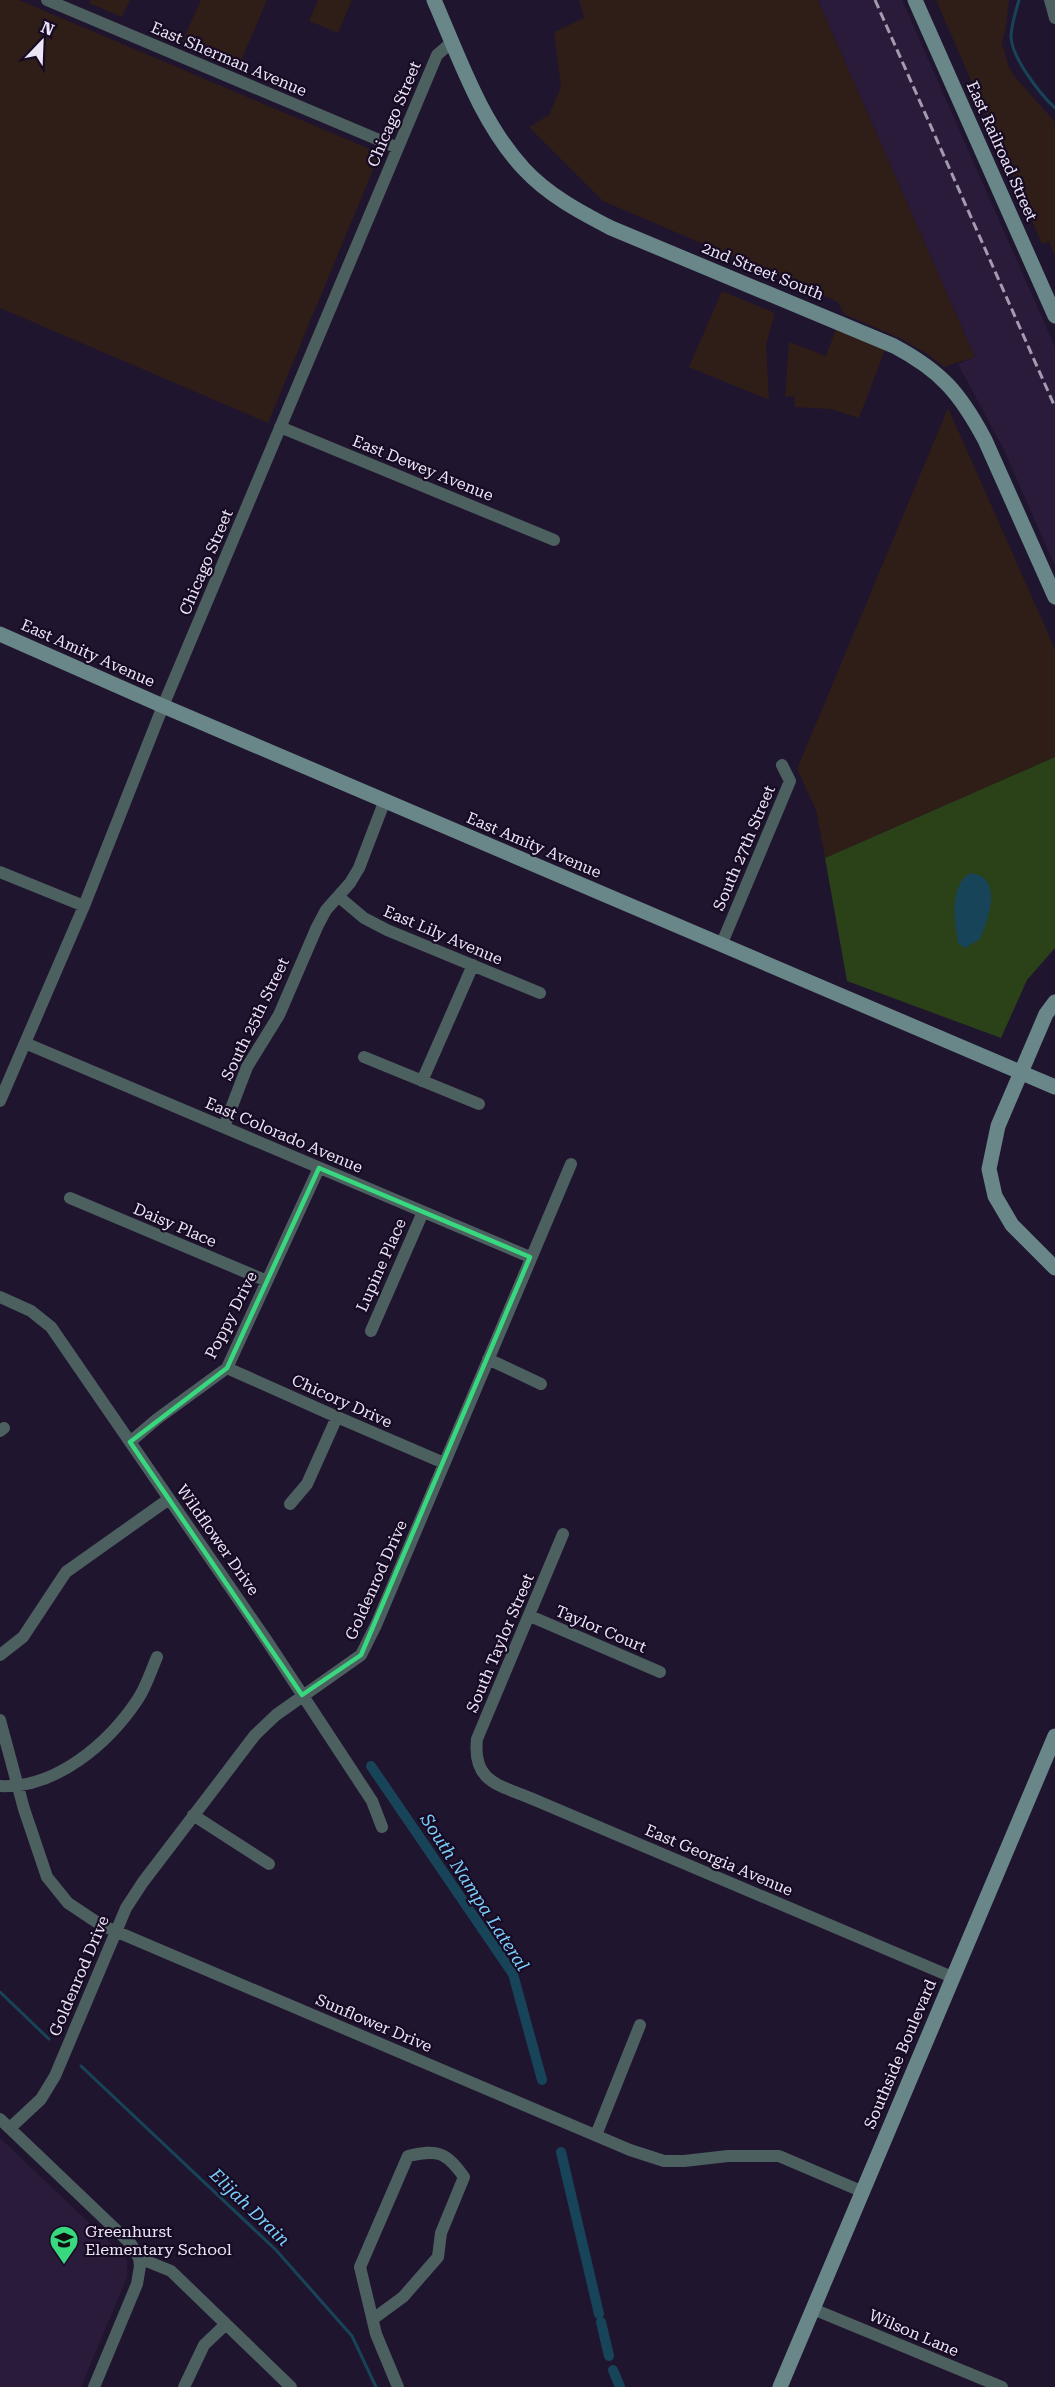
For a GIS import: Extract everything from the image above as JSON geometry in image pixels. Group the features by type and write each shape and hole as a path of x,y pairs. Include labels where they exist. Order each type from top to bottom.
{"main road":[{"name":"2nd Street South","path":"434,0 484,111 504,145 525,170 548,191 578,211 611,228 894,346 919,359 941,376 973,417 985,440 1055,597"},
{"name":"East Railroad Street","path":"915,0 1055,316"},
{"name":"East Amity Avenue","path":"0,634 1055,1087"},
{"path":"1055,1002 1046,1014 998,1126 989,1169 995,1196 1012,1225 1055,1269"},
{"name":"Southside Boulevard","path":"780,2387 952,1977 1054,1743"}],"street":[{"name":"East Sherman Avenue","path":"47,0 398,148"},
{"path":"1050,0 1055,18"},
{"name":"Chicago Street","path":"0,1101 84,906 164,706 437,55 452,42"},
{"name":"East Dewey Avenue","path":"280,427 554,540"},
{"name":"South 27th Street","path":"722,943 790,781 782,765"},
{"name":"South 25th Street","path":"224,1127 248,1067 279,1015 317,927 326,910 339,897 359,867 385,800"},
{"path":"0,872 84,906"},
{"name":"East Lily Avenue","path":"339,897 364,918 387,930 540,993"},
{"path":"422,1081 473,966"},
{"name":"East Colorado Avenue","path":"25,1043 530,1257"},
{"path":"364,1056 479,1104"},
{"name":"Goldenrod Drive","path":"10,2128 41,2099 55,2076 126,1908 143,1882 255,1735 302,1695 360,1655 376,1625 530,1257 572,1164"},
{"name":"Poppy Drive","path":"130,1442 157,1419 227,1368 319,1168"},
{"name":"Daisy Place","path":"70,1198 267,1281"},
{"name":"Lupine Place","path":"371,1331 423,1212"},
{"name":"Wildflower Drive","path":"0,1297 31,1311 51,1328 302,1695 372,1801 382,1827"},
{"path":"488,1359 541,1384"},
{"name":"Chicory Drive","path":"227,1368 337,1418 444,1462"},
{"path":"290,1504 307,1484 337,1418"},
{"path":"0,1655 23,1637 66,1572 169,1499"},
{"name":"South Taylor Street","path":"477,1766 475,1753 477,1739 563,1534"},
{"name":"Taylor Court","path":"530,1616 660,1672"},
{"path":"0,1786 18,1787 52,1774 105,1741 139,1698 157,1657"},
{"name":"Sunflower Drive","path":"0,1720 18,1787 47,1877 68,1903 101,1925 596,2135 664,2161 728,2156 779,2156 861,2191"},
{"name":"East Georgia Avenue","path":"477,1766 482,1775 535,1800 952,1977"},
{"path":"193,1815 269,1864"},
{"path":"596,2135 640,2025"},
{"path":"0,2119 131,2244 139,2258 137,2284 94,2387"},
{"path":"373,2319 403,2297 438,2257 441,2233 464,2177 451,2159 430,2151 408,2156 360,2267 376,2334 398,2387"},
{"path":"139,2258 171,2271 291,2387"},
{"name":"Wilson Lane","path":"813,2309 1002,2387"},
{"path":"184,2387 204,2345 226,2324"}],"highlighted area":[{"path":"319,1168 530,1257 361,1655 302,1695 130,1442 227,1368"}],"shaded area":[{"path":"0,0 19,0 372,150 377,160 268,423 0,308"},
{"path":"91,0 130,0 122,17 89,3"},
{"path":"201,0 267,0 239,66 182,42"},
{"path":"318,0 352,0 338,33 309,21"},
{"path":"579,0 818,0 975,357 944,367 902,339 844,314 838,302 603,201 529,127 549,115 561,87 554,32 584,18"},
{"path":"818,0 902,0 1055,347 1055,566 1003,448 958,364 975,357"},
{"path":"936,0 1009,0 1001,47 1004,48 1008,65 1015,77 1055,122 1055,256 1049,242 1042,244"},
{"path":"722,291 775,313 766,345 769,400 689,367"},
{"path":"836,329 885,350 859,418 830,409 795,407 794,396 785,397 789,342 826,356"},
{"path":"948,408 1055,649 1055,757 825,858 816,810 797,769"},
{"name":"Greenhurst Elementary School","path":"0,2138 123,2255 127,2262 127,2277 81,2387 0,2387"}],"green space":[{"path":"1055,757 1055,948 1027,980 1001,1038 847,981 825,858"}],"water":[{"path":"970,873 981,876 987,882 991,900 980,939 965,948 958,943 955,905 958,887"}],"waterway":[{"path":"1019,0 1012,28 1013,46 1021,65 1055,108"},
{"name":"South Nampa Lateral","path":"371,1766 513,1974 542,2080"},
{"name":"Elijah Drain","path":"0,1992 49,2039"},
{"name":"Elijah Drain","path":"81,2066 276,2250 352,2336 376,2387"},
{"name":"South Nampa Lateral","path":"561,2152 599,2314"},
{"name":"South Nampa Lateral","path":"601,2322 609,2356"},
{"name":"South Nampa Lateral","path":"613,2370 620,2387"}],"railway":[{"path":"875,0 1055,407"}],"place":[{"name":"Greenhurst Elementary School","path":"64,2266"}]}
